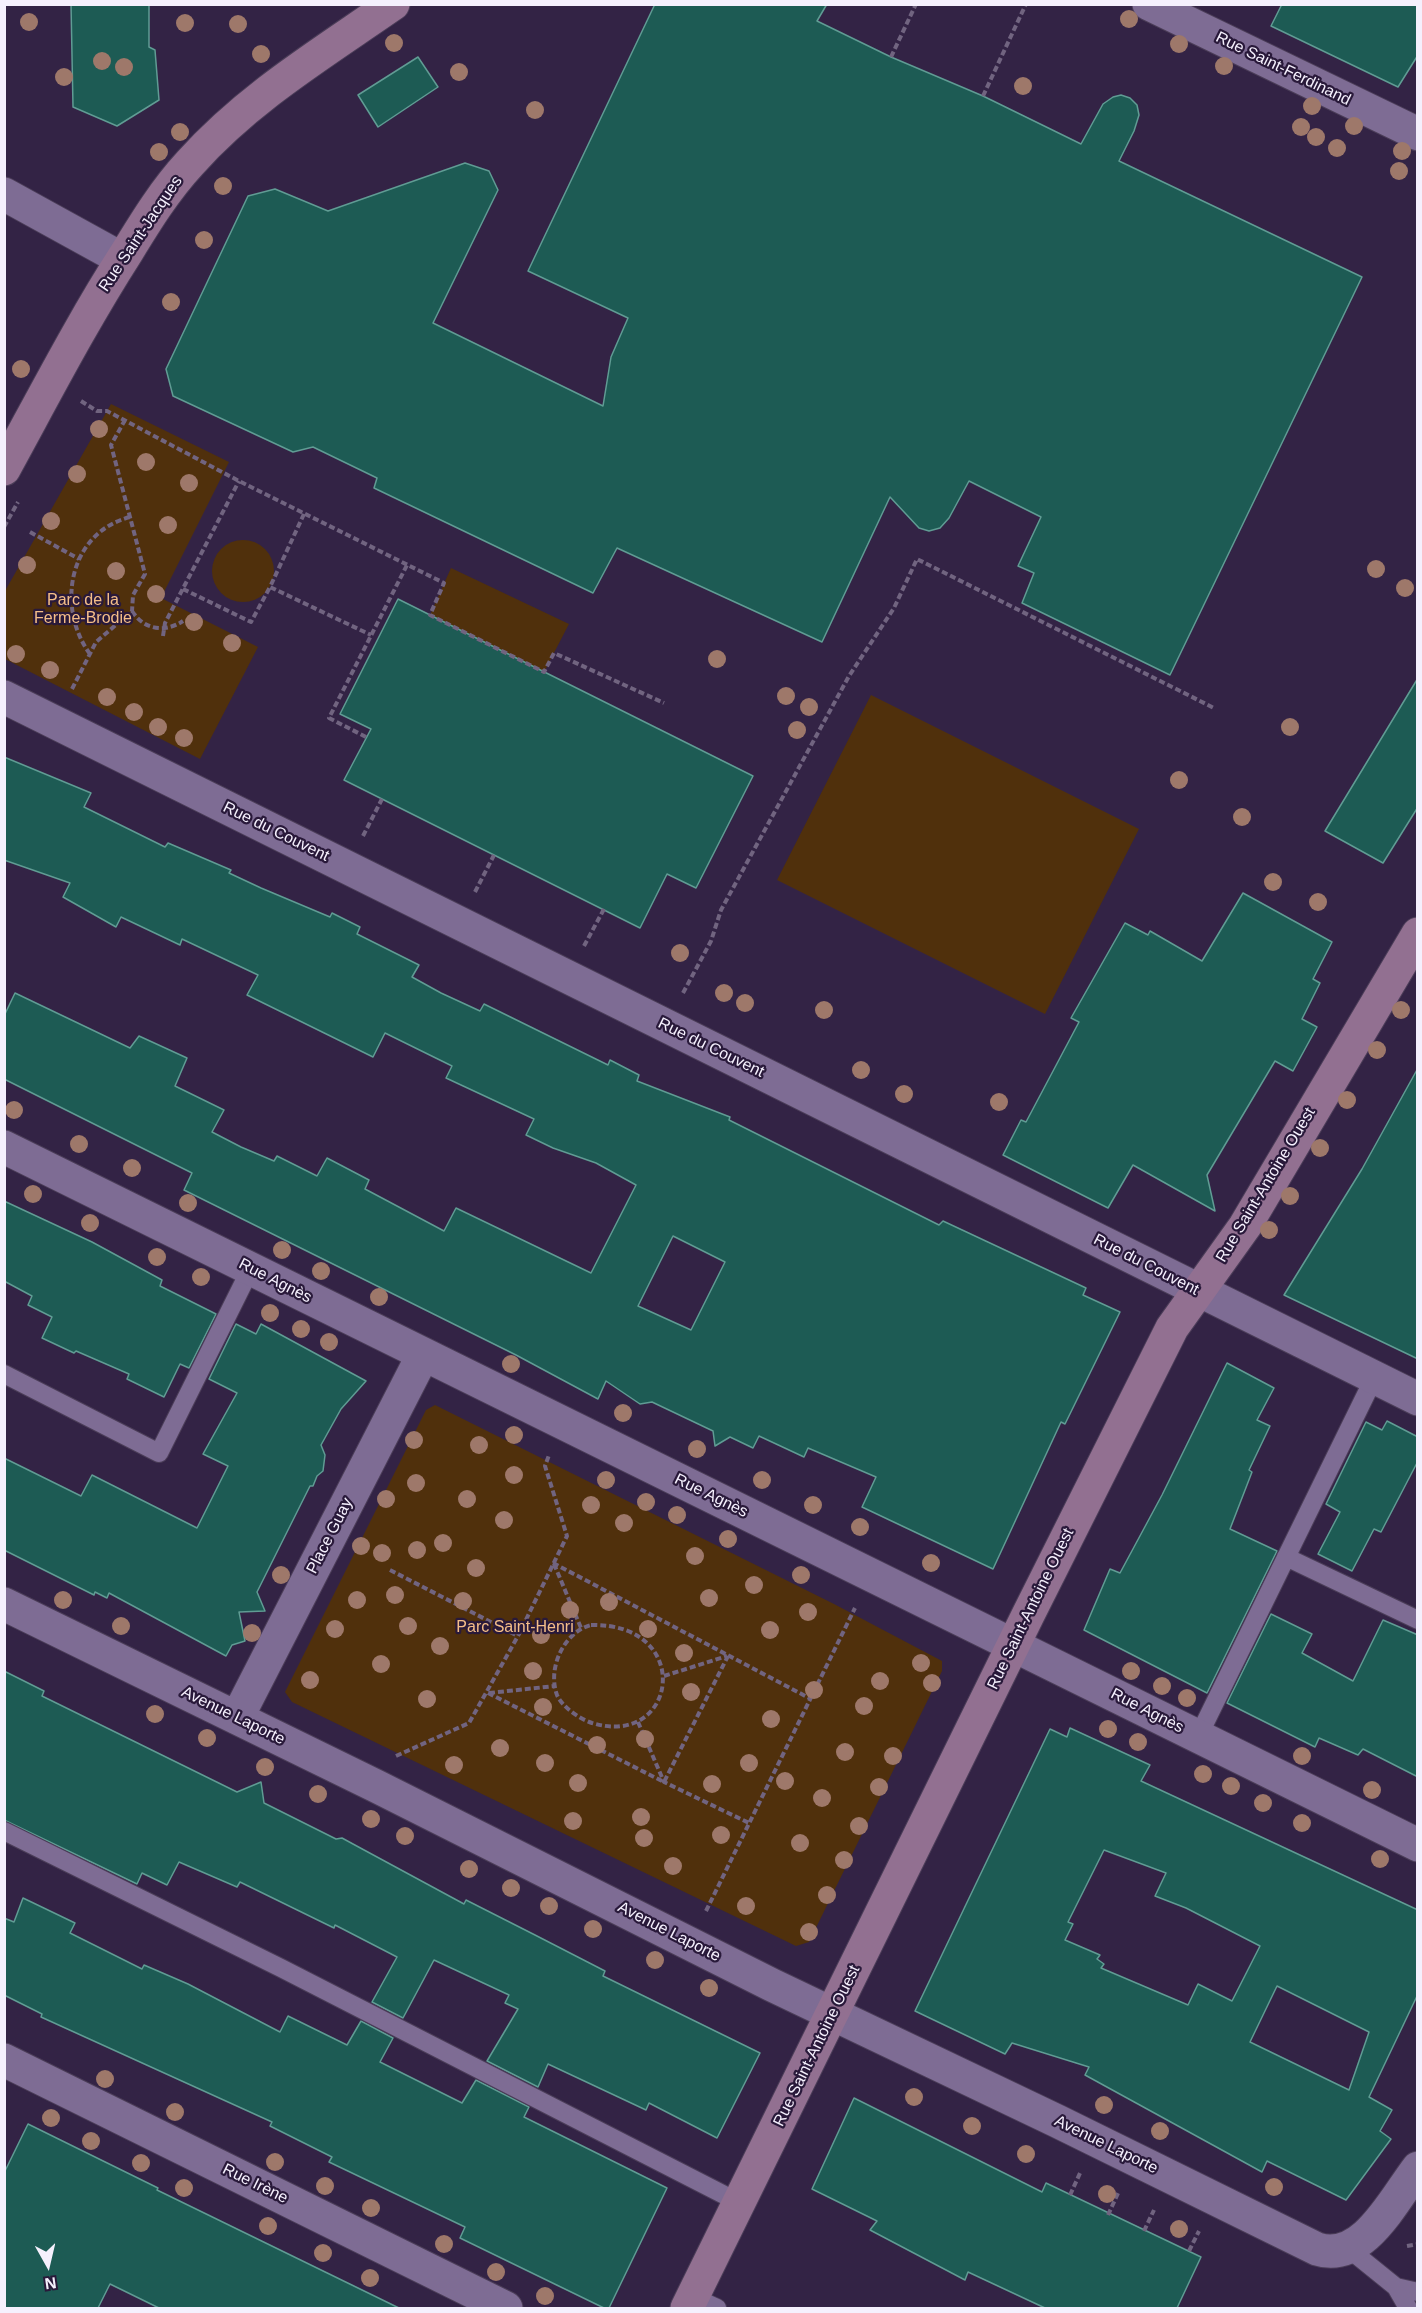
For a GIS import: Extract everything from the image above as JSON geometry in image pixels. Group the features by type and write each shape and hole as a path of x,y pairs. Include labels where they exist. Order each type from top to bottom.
{"main road":[{"name":"Rue Saint-Jacques","path":"4,470 91,310 172,184 232,121 299,67 393,4"},
{"name":"Rue Saint-Antoine Ouest","path":"699,2304 740,2203 1013,1645 1172,1328 1245,1226 1418,934"}],"street":[{"name":"Rue Saint-Ferdinand","path":"1149,4 1416,129"},
{"path":"4,194 122,259"},
{"name":"Rue du Couvent","path":"4,697 1198,1292 1418,1399"},
{"name":"Rue Agnès","path":"4,1147 1418,1845"},
{"name":"Place Guay","path":"237,1718 423,1355"},
{"name":"Avenue Laporte","path":"4,1604 833,2014 1058,2121 1317,2249 1342,2250"},
{"name":"Rue Irène","path":"4,2060 506,2308"},
{"path":"1342,2250 1372,2228 1418,2168"}],"lane":[{"path":"4,1374 159,1453 251,1268"},
{"path":"1198,1737 1374,1378"},
{"path":"1286,1557 1418,1620"},
{"path":"4,1831 281,1968 740,2203"},
{"path":"1342,2250 1396,2287 1418,2292"},
{"path":"1396,2287 1408,2308"}],"path":[{"path":"891,57 916,4"},
{"path":"983,96 1026,4"},
{"path":"80,401 97,411 107,411 239,481 444,583 430,615 544,672 554,653 664,703"},
{"path":"67,698 96,642 132,611 133,595 145,574 111,445 125,420"},
{"path":"163,636 163,629 183,588 239,481"},
{"path":"183,588 251,622 304,514"},
{"path":"90,654 77,636 71,609 72,579 79,559 91,541 105,528 129,517"},
{"path":"30,532 79,559"},
{"path":"678,1002 711,941 722,909 849,676 894,608 917,559 1214,708"},
{"path":"366,737 329,718 407,565"},
{"path":"270,587 371,635"},
{"path":"132,611 145,625 163,629 183,621"},
{"path":"360,843 382,799"},
{"path":"472,898 494,855"},
{"path":"580,952 604,909"},
{"path":"392,1758 469,1724 518,1636 567,1536 545,1466 549,1454"},
{"path":"553,1563 581,1628"},
{"path":"553,1563 811,1699"},
{"path":"390,1570 518,1636"},
{"path":"706,1912 857,1605"},
{"path":"591,1625 615,1626 639,1636 658,1655 664,1676 657,1701 638,1722 619,1727 588,1722 565,1706 558,1698 555,1686 556,1662 563,1646 581,1628 591,1625"},
{"path":"664,1676 728,1656"},
{"path":"664,1782 728,1656"},
{"path":"488,1693 555,1686"},
{"path":"488,1693 749,1823"},
{"path":"638,1722 664,1782"},
{"path":"1070,2195 1082,2171"},
{"path":"1108,2215 1119,2190"},
{"path":"1144,2231 1155,2207"},
{"path":"1189,2251 1200,2229"}],"green space":[{"name":"Parc de la Ferme-Brodie","path":"111,404 229,462 161,598 258,647 200,759 5,659 5,591"},
{"path":"243,540 260,545 265,549 269,554 274,571 269,588 265,593 260,597 243,602 226,597 221,593 217,588 212,571 217,554 221,549 226,545"},
{"path":"451,568 569,624 544,672 430,615"},
{"path":"871,695 1139,829 1045,1014 777,880"},
{"name":"Parc Saint-Henri","path":"435,1405 834,1604 942,1661 942,1671 809,1942 796,1946 292,1702 285,1692 426,1410"}],"building":[{"path":"71,4 149,4 149,47 155,50 159,100 117,126 73,107"},
{"path":"655,4 827,4 817,21 891,57 983,96 1081,144 1103,104 1121,95 1130,98 1137,105 1139,115 1119,161 1362,277 1170,675 1022,603 1034,573 1018,566 1041,517 969,481 949,518 940,528 929,531 919,528 890,497 822,642 617,548 593,593 374,488 377,478 313,447 293,452 173,396 166,369 248,196 275,189 328,211 465,163 489,171 498,190 433,323 603,406 611,357 628,318 528,271"},
{"path":"1282,4 1418,4 1418,55 1398,87 1271,26"},
{"path":"418,57 438,87 378,127 358,95"},
{"path":"398,599 753,776 696,888 667,874 640,928 344,780 371,729 340,714"},
{"path":"1418,678 1418,807 1383,863 1325,831"},
{"path":"4,757 91,793 84,807 165,847 168,843 231,870 229,873 261,888 330,917 332,913 360,927 357,934 419,965 412,977 441,993 480,1011 484,1004 608,1065 610,1060 639,1075 637,1081 730,1117 729,1120 939,1225 943,1221 1086,1288 1083,1295 1120,1312 1065,1424 1061,1422 993,1569 862,1507 876,1477 808,1448 804,1457 759,1436 753,1448 730,1437 715,1446 713,1431 652,1402 640,1404 606,1381 598,1399 516,1355 184,1190 192,1173 4,1079 4,1016 15,993 130,1048 139,1036 187,1058 175,1086 224,1110 212,1132 241,1147 274,1161 277,1156 317,1176 327,1158 369,1180 365,1189 444,1231 456,1208 591,1273 636,1185 596,1163 553,1148 526,1135 534,1119 446,1078 452,1066 385,1033 373,1057 247,995 258,975 182,939 180,945 121,917 116,927 63,897 70,883 4,860","holes":["673,1236 725,1262 691,1330 638,1306"]},
{"path":"1243,893 1332,942 1313,979 1320,983 1302,1019 1317,1027 1293,1071 1275,1061 1207,1175 1215,1211 1133,1165 1108,1208 1003,1155 1021,1120 1026,1122 1079,1022 1071,1018 1125,923 1148,935 1150,931 1202,961"},
{"path":"1418,1068 1418,1359 1284,1295 1362,1169"},
{"path":"4,1201 92,1242 162,1280 160,1286 216,1314 189,1368 180,1364 164,1397 127,1379 129,1374 42,1338 52,1317 28,1305 32,1296 4,1281"},
{"path":"236,1324 256,1334 261,1324 366,1381 341,1409 321,1445 325,1455 323,1471 317,1476 313,1486 310,1486 257,1592 265,1611 239,1612 245,1641 232,1645 226,1656 109,1593 107,1598 95,1592 94,1595 4,1550 4,1458 81,1496 92,1475 197,1528 228,1466 203,1454 237,1393 209,1379"},
{"path":"1227,1363 1274,1388 1257,1420 1270,1426 1249,1470 1252,1472 1230,1529 1277,1551 1207,1693 1084,1630 1110,1569 1120,1573 1162,1495"},
{"path":"1387,1421 1418,1437 1418,1461 1381,1532 1374,1529 1352,1571 1318,1554 1340,1512 1326,1504 1366,1422 1382,1430"},
{"path":"1271,1614 1312,1634 1302,1653 1353,1681 1383,1620 1418,1635 1418,1777 1363,1749 1358,1755 1319,1738 1315,1747 1227,1703"},
{"path":"4,1671 44,1691 42,1696 237,1792 261,1782 264,1803 336,1839 342,1838 464,1904 466,1900 605,1971 603,1976 760,2053 717,2138 649,2103 646,2110 548,2064 538,2087 487,2061 518,2009 505,2003 509,1995 434,1960 403,2018 372,2002 397,1957 335,1925 334,1928 240,1882 237,1887 179,1862 167,1885 142,1873 137,1884 4,1820"},
{"path":"1070,1728 1150,1765 1141,1781 1418,1910 1418,1994 1369,2097 1392,2110 1380,2131 1391,2139 1346,2200 1267,2161 1262,2172 1085,2075 1089,2067 1012,2043 1005,2054 915,2011 1050,1729 1067,1737","holes":["1104,1850 1166,1873 1155,1896 1186,1908 1260,1946 1232,2001 1198,1984 1188,2005 1101,1968 1104,1964 1097,1959 1100,1955 1065,1940 1073,1924 1068,1922","1277,1986 1369,2032 1349,2090 1250,2042"]},
{"path":"23,1898 75,1923 70,1933 142,1969 144,1965 188,1984 280,2032 288,2016 347,2045 361,2021 393,2038 380,2062 462,2103 476,2080 529,2107 524,2117 667,2188 609,2308 604,2308 460,2238 465,2227 329,2162 332,2157 270,2126 272,2122 41,2017 42,2014 4,1995 4,1918 14,1922"},
{"path":"854,2098 1042,2192 1046,2183 1201,2257 1177,2308 1045,2308 968,2272 965,2280 870,2230 877,2221 812,2189"},
{"path":"28,2124 158,2188 157,2190 399,2308 159,2308 110,2284 98,2308 5,2308 4,2173"}]}
